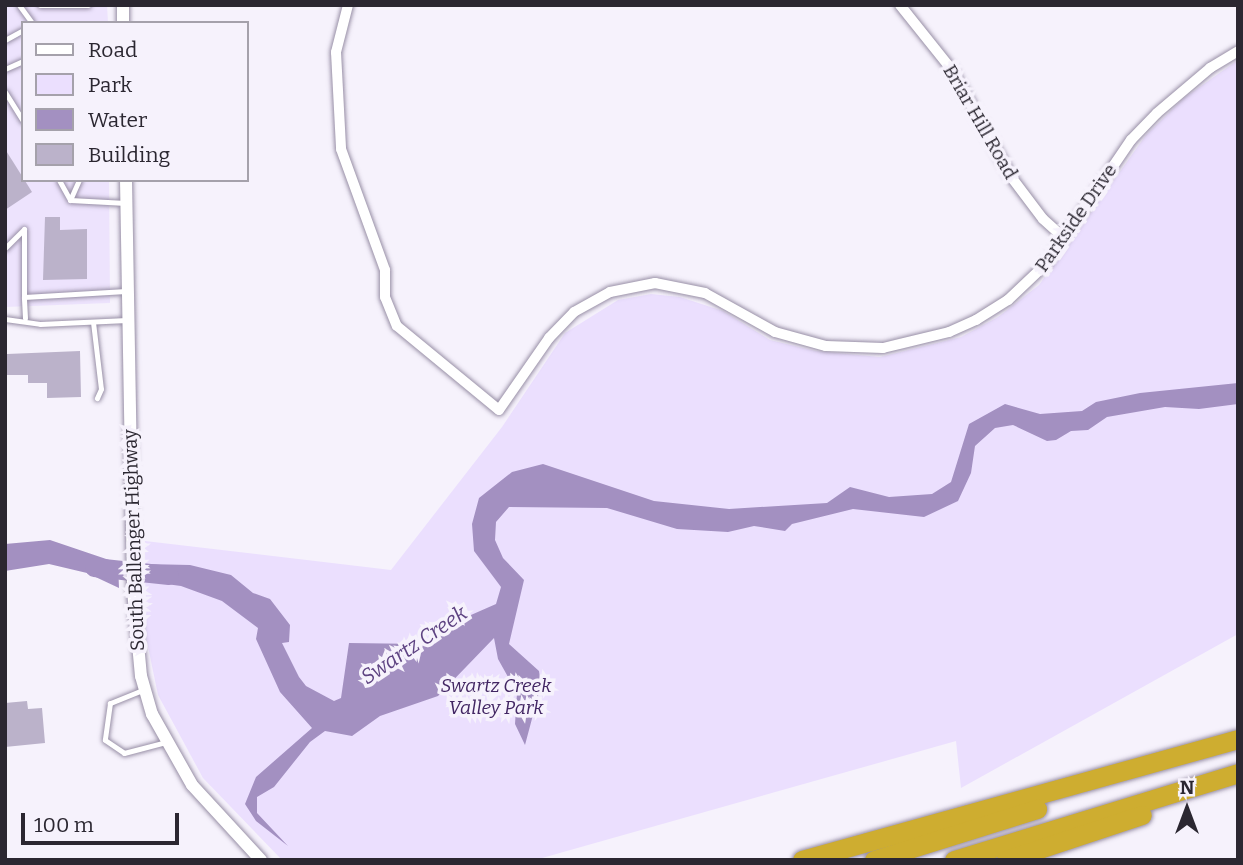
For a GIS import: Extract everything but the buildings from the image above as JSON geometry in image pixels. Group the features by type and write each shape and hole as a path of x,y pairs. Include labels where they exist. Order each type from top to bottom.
{"highway":[{"path":"802,860 1238,739"},
{"path":"874,860 1238,746"},
{"path":"954,860 1238,773"},
{"path":"1006,860 1238,782"}],"street":[{"name":"Parkside Drive","path":"348,5 336,52 341,149 385,270 385,297 397,327 499,410 549,338 574,312 610,292 655,283 686,287 800,342 883,348 949,332 993,310 1035,277 1131,140 1190,83 1238,51"},
{"name":"Briar Hill Road","path":"900,5 952,70 1012,178 1043,219 1062,236"},
{"name":"South Ballenger Highway","path":"126,182 133,590 145,689 166,742 192,785 261,860"}],"lane":[{"path":"19,5 31,21"},
{"path":"40,5 88,6"},
{"path":"5,40 21,31"},
{"path":"5,69 21,62"},
{"path":"5,92 21,118"},
{"path":"60,182 70,200"},
{"path":"70,200 78,182"},
{"path":"70,200 126,203"},
{"path":"5,248 24,229 24,318"},
{"path":"24,297 128,290"},
{"path":"5,318 24,318 40,324 129,320"},
{"path":"93,322 101,389 97,398"},
{"path":"145,689 110,703 105,740 124,753 166,742"}],"shaded area":[{"path":"5,5 107,5 108,21 21,21 21,182 109,182 110,303 5,307"}],"green space":[{"name":"Swartz Creek Valley Park","path":"1238,60 1238,634 961,788 956,741 535,860 282,860 203,778 158,695 146,637 145,541 391,570 502,427 565,333 618,300 651,294 680,297 723,311 770,340 816,351 880,357 961,337 998,317 1039,285 1146,135 1184,98"}],"water":[{"path":"1238,383 1238,404 1199,409 1165,407 1107,417 1088,430 1071,431 1056,440 1047,441 1013,425 995,428 975,446 971,473 958,501 924,517 853,509 792,524 785,531 754,526 728,532 677,529 607,508 509,507 496,522 495,540 503,558 524,580 509,644 539,671 541,685 525,745 515,724 517,693 498,659 494,638 438,696 380,716 352,736 325,731 310,742 274,787 257,797 257,813 288,846 256,821 245,804 256,777 312,728 280,692 256,639 258,628 222,601 181,586 144,581 145,564 190,565 231,575 253,593 270,599 290,625 289,642 282,643 299,677 306,686 334,701 341,698 349,643 422,644 455,622 496,604 501,587 474,551 472,524 479,498 512,472 543,464 654,501 729,509 827,503 850,487 889,497 932,494 951,482 969,424 1005,404 1040,414 1082,411 1096,402 1140,393"},
{"path":"50,540 118,563 119,588 87,573 49,564 5,571 5,544"}],"waterway":[{"name":"Swartz Creek","path":"94,567 169,575"}]}
